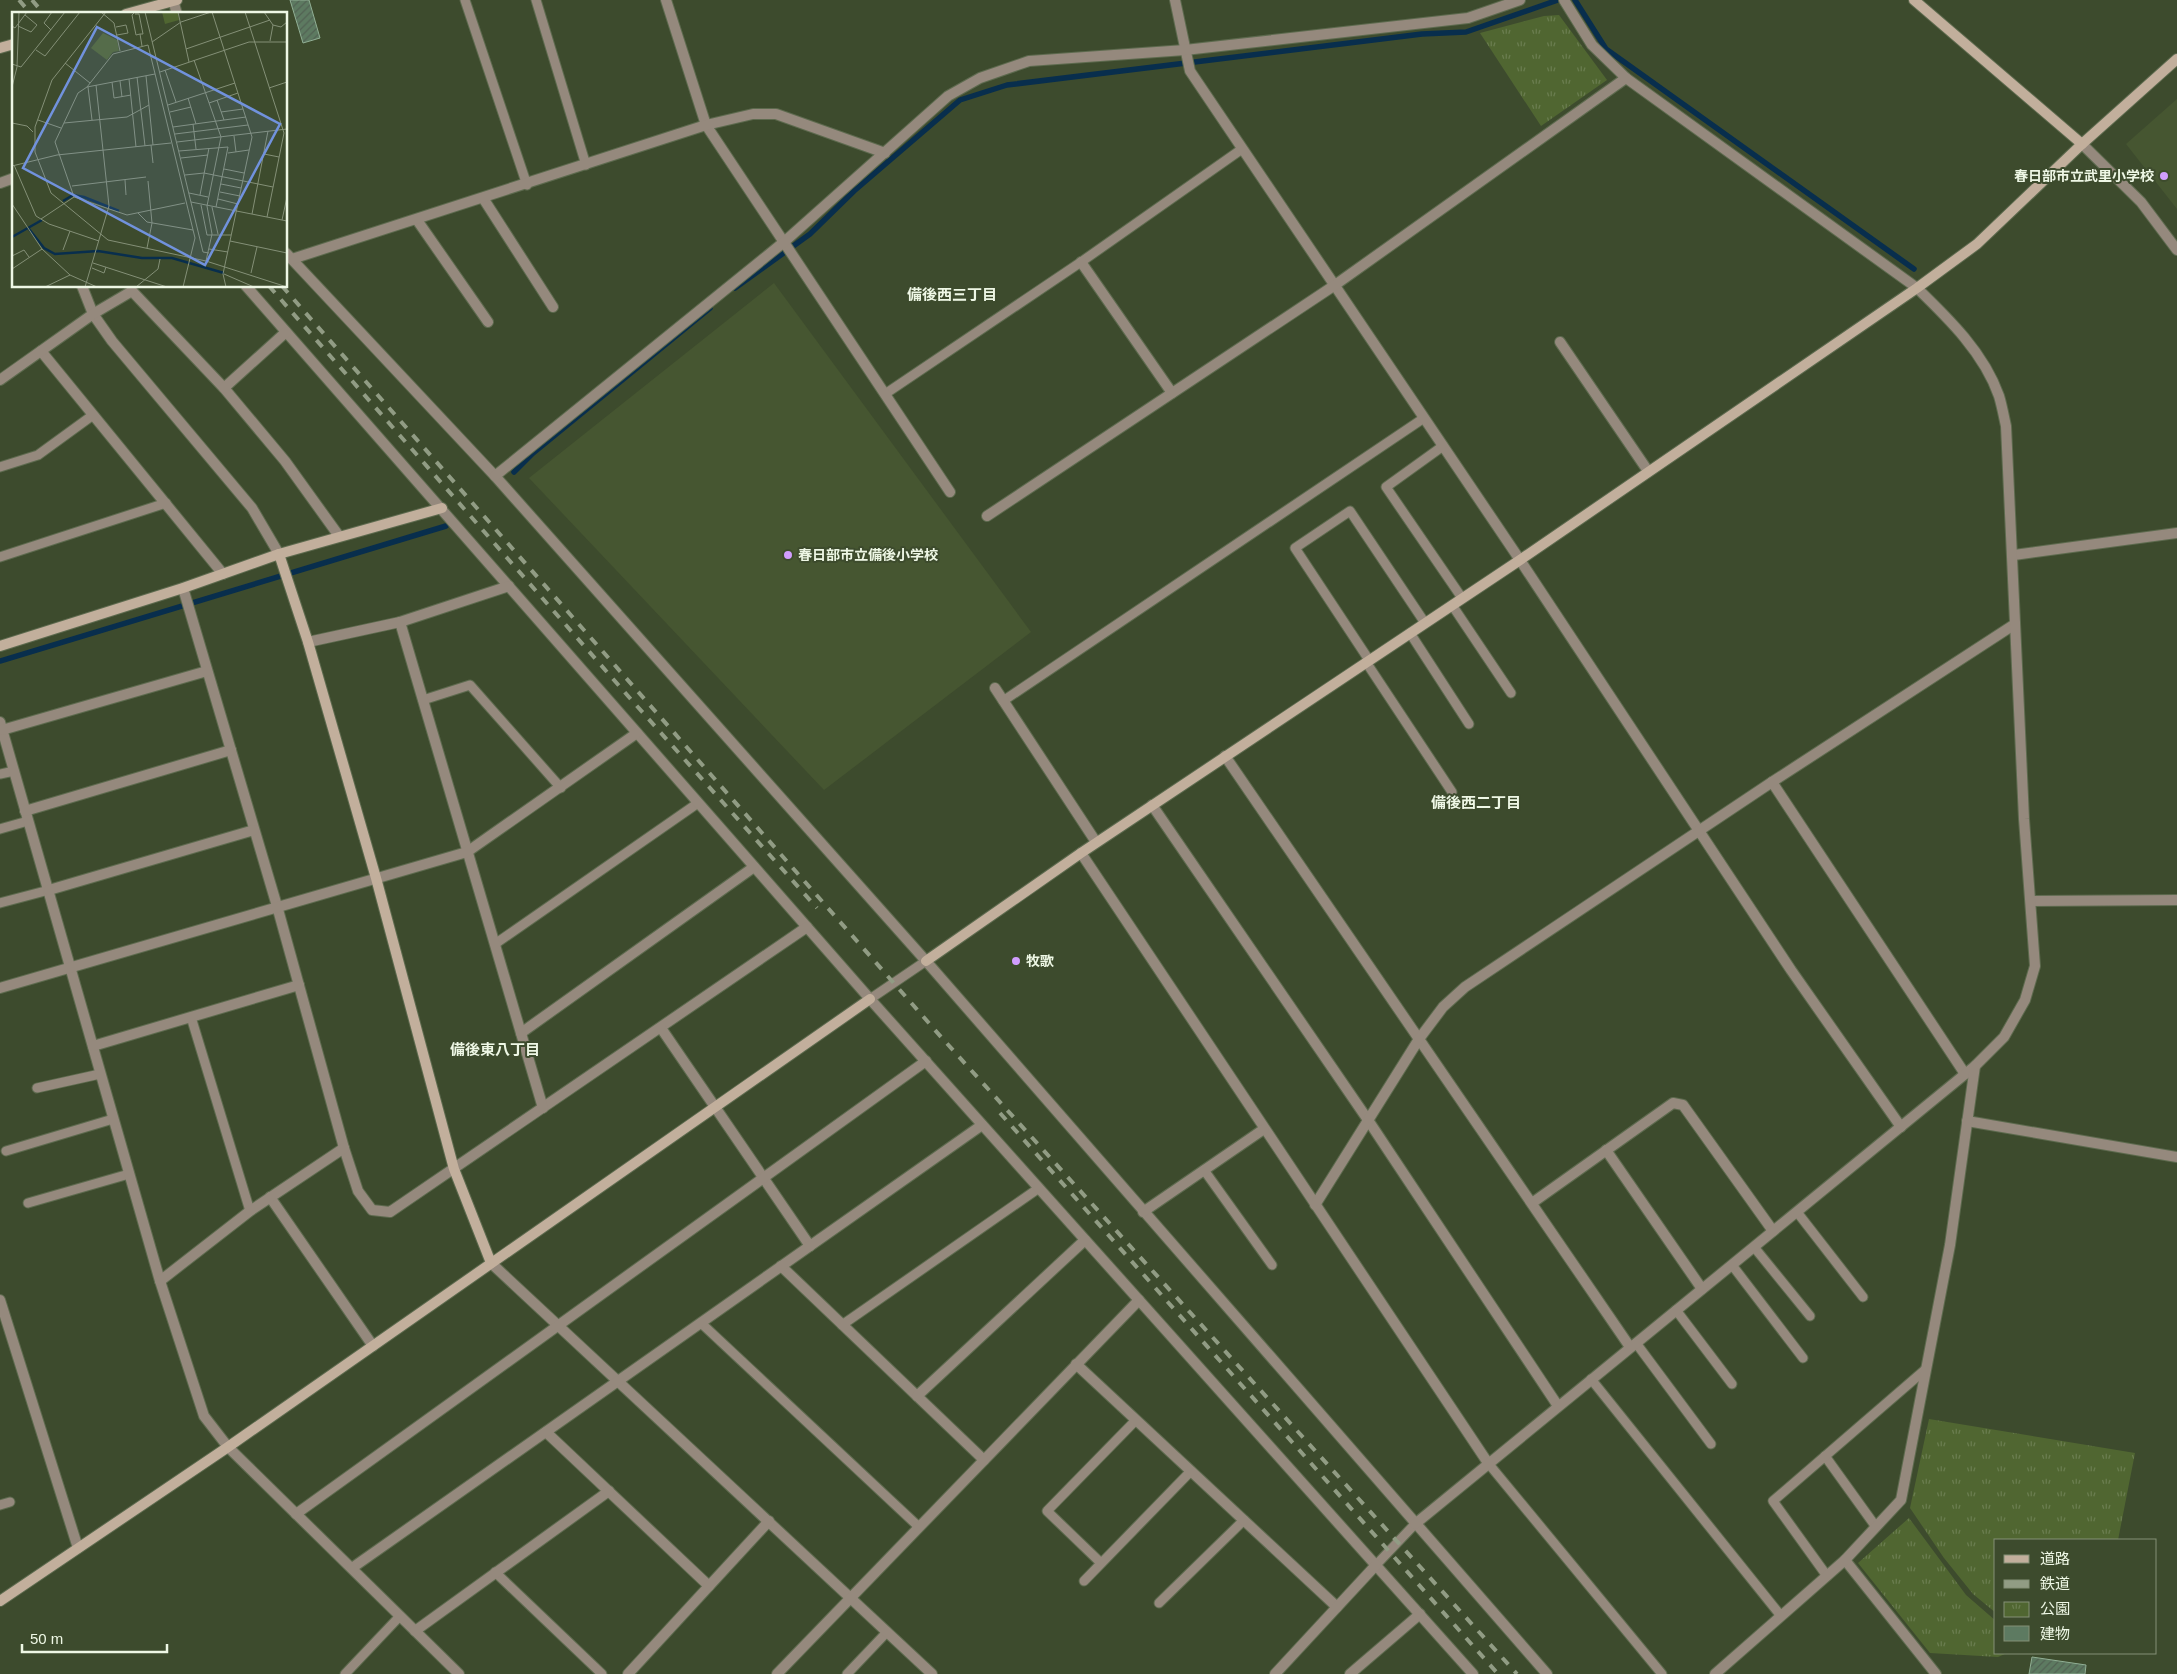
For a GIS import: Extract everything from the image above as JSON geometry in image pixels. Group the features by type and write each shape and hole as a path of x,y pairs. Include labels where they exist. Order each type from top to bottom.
{"street":[{"path":"133,12 174,0"},
{"path":"666,0 706,125 950,492"},
{"path":"1175,0 1190,71 1520,560 1791,970 1901,1127"},
{"path":"495,476 784,242 948,96 980,78 1029,61 1185,50 1468,18 1520,0"},
{"path":"1415,1524 1975,1066 2004,1036 2025,1000 2035,966 2032,901 2024,819 2015,624 2014,555 2006,426 1999,396 1982,364 1955,324 1917,288 1626,78 1592,46 1564,0"},
{"path":"1914,0 2082,144 2140,202 2177,250"},
{"path":"926,962 1096,842 1520,560 1917,288 1977,244 2082,144 2177,59"},
{"path":"987,516 1335,286 1626,78"},
{"path":"885,153 776,114 753,114 706,125 417,220 289,256 495,476 926,962 1547,1674"},
{"path":"0,183 12,179"},
{"path":"483,198 553,308"},
{"path":"417,220 488,322"},
{"path":"1080,262 1172,393"},
{"path":"83,288 93,314 112,341 252,508 278,554 308,642 376,878 454,1169 491,1263 932,1674"},
{"path":"248,288 442,508 807,928 1473,1674"},
{"path":"0,379 93,314 132,291 224,388 285,461 338,536"},
{"path":"224,388 286,332"},
{"path":"1560,342 1648,472"},
{"path":"40,351 223,574"},
{"path":"0,646 183,588 278,554 442,508"},
{"path":"2014,555 2177,533"},
{"path":"308,642 400,622 509,586"},
{"path":"183,588 277,906 344,1148 358,1191 372,1210 390,1212 807,928"},
{"path":"400,622 543,1108"},
{"path":"1315,1204 1419,1039 1443,1007 1465,987 1700,832 1772,782 2015,624"},
{"path":"207,671 1,726 160,1281 204,1416 228,1447 459,1674"},
{"path":"995,688 1096,842"},
{"path":"0,988 467,852 561,788 636,733"},
{"path":"27,816 231,750"},
{"path":"1225,756 1532,1203 1633,1345"},
{"path":"1772,782 1965,1074"},
{"path":"1152,805 1368,1120 1558,1406"},
{"path":"49,890 254,830"},
{"path":"1081,853 1488,1463"},
{"path":"521,1033 754,867"},
{"path":"2032,901 2177,900"},
{"path":"92,1046 298,985"},
{"path":"0,1601 228,1447 870,999"},
{"path":"660,1028 716,1106 810,1246"},
{"path":"296,1514 926,1062"},
{"path":"1715,1674 1845,1560 1901,1500 1950,1246 1975,1066"},
{"path":"1532,1203 1673,1103 1683,1105 1773,1231"},
{"path":"1967,1121 2177,1157"},
{"path":"352,1568 982,1125"},
{"path":"1143,1212 1264,1129"},
{"path":"160,1281 250,1211 344,1148"},
{"path":"1606,1150 1702,1289"},
{"path":"270,1197 373,1346"},
{"path":"917,1396 1085,1240"},
{"path":"781,1266 984,1460"},
{"path":"0,1300 3,1322 78,1548"},
{"path":"777,1674 1139,1300"},
{"path":"1076,1364 1337,1607"},
{"path":"546,1432 709,1586"},
{"path":"415,1631 609,1491"},
{"path":"628,1674 769,1521"},
{"path":"1845,1560 1936,1674"},
{"path":"1275,1674 1376,1566"},
{"path":"1350,1674 1420,1614"}],"lane":[{"path":"465,0 527,185"},
{"path":"536,0 586,165"},
{"path":"885,394 1080,262 1242,149"},
{"path":"0,467 38,455 93,415"},
{"path":"1003,701 1424,418"},
{"path":"1443,446 1386,487 1462,598"},
{"path":"0,557 166,503"},
{"path":"1425,623 1350,512 1295,548 1452,792"},
{"path":"1452,605 1511,693"},
{"path":"1410,633 1469,724"},
{"path":"423,700 470,685 561,788"},
{"path":"0,774 14,771"},
{"path":"494,944 698,803"},
{"path":"0,829 27,816"},
{"path":"0,903 49,890"},
{"path":"870,999 926,962"},
{"path":"192,1017 250,1211"},
{"path":"38,1088 100,1074"},
{"path":"6,1151 114,1120"},
{"path":"1204,1170 1272,1265"},
{"path":"28,1203 129,1174"},
{"path":"842,1325 1038,1188"},
{"path":"1797,1212 1863,1297"},
{"path":"1754,1247 1810,1316"},
{"path":"1732,1265 1803,1358"},
{"path":"1676,1310 1732,1384"},
{"path":"701,1323 918,1527"},
{"path":"1633,1345 1711,1444"},
{"path":"1827,1576 1773,1501 1926,1369"},
{"path":"1591,1379 1781,1616"},
{"path":"1101,1563 1047,1511 1136,1420"},
{"path":"1826,1456 1876,1527"},
{"path":"1488,1463 1662,1674"},
{"path":"1084,1581 1191,1471"},
{"path":"0,1505 10,1502"},
{"path":"1159,1603 1244,1520"},
{"path":"1376,1566 1415,1524"},
{"path":"495,1572 602,1674"},
{"path":"345,1674 400,1616"},
{"path":"847,1674 887,1632"}],"shaded area":[{"name":"春日部市立武里小学校","path":"2177,99 2177,209 2126,144"},
{"name":"春日部市立備後小学校","path":"774,283 1031,632 824,790 529,478"}],"green space":[{"path":"1559,15 1607,80 1541,126 1480,33 1544,16"},
{"path":"1929,1419 2135,1453 2118,1539 1994,1539 1994,1611 1973,1594 1944,1558 1910,1508"},
{"path":"1909,1518 1966,1595 1994,1619 1994,1654 2005,1654 1998,1657 1930,1653 1858,1563"}],"building":[{"path":"290,0 309,0 320,38 303,43"},
{"path":"2032,1657 2086,1665 2085,1674 2029,1674"}],"waterway":[{"path":"735,288 810,234 854,191 960,100 1007,85 1422,34 1466,32 1558,0"},
{"path":"1575,0 1606,49 1914,269"},
{"path":"514,472 533,453 710,308"},
{"path":"0,661 446,526"}],"railway":[{"path":"19,0 29,12"},
{"path":"32,0 42,12"},
{"path":"271,288 628,696 817,908"},
{"path":"284,288 942,1038 1517,1674"},
{"path":"1000,1113 1498,1674"}],"place":[{"name":"春日部市立武里小学校","path":"2164,176"},
{"name":"春日部市立備後小学校","path":"788,555"},
{"name":"牧歌","path":"1016,961"}],"district":[{"name":"備後西三丁目","path":"952,294"},
{"name":"備後西二丁目","path":"1476,802"},
{"name":"備後東八丁目","path":"495,1049"}]}
